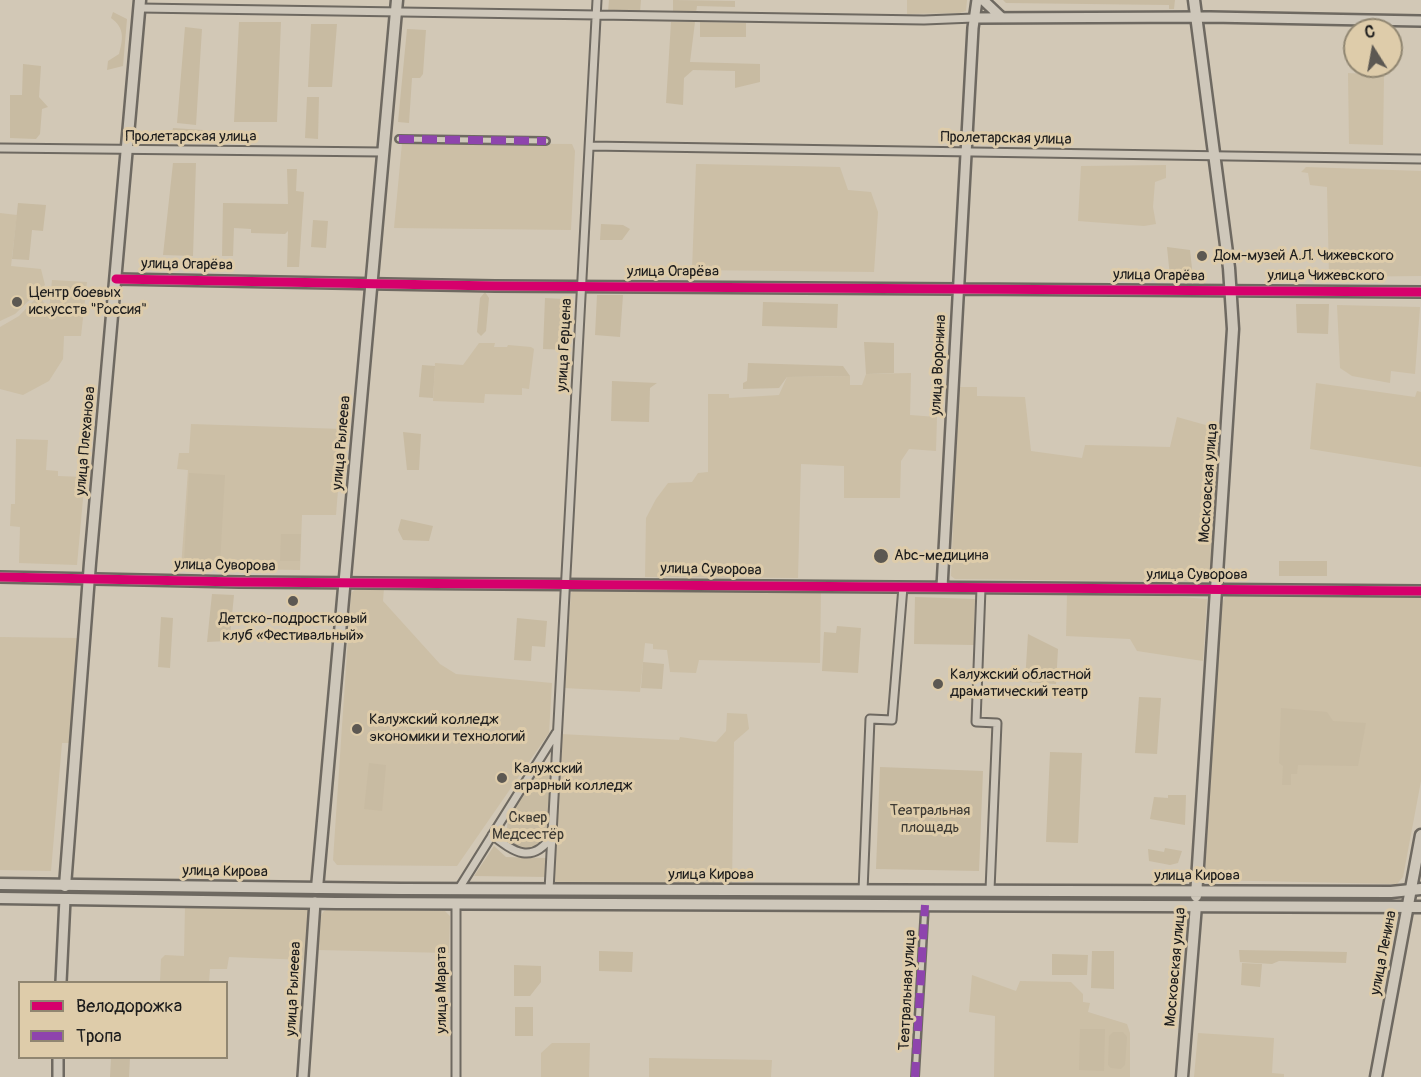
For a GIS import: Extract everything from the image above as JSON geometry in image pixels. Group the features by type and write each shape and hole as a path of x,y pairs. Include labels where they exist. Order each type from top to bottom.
{"main road":[{"name":"улица Рылеева","path":"315,903 346,582 397,0"},
{"name":"Московская улица","path":"1182,1077 1197,891 1233,329 1194,0"},
{"name":"улица Плеханова","path":"64,899 89,577 140,4"},
{"name":"улица Ленина","path":"1376,1077 1408,907 1416,890 1421,835"},
{"name":"улица Кирова","path":"0,884 458,890 1416,890"},
{"name":"улица Кирова","path":"0,898 315,903 1421,907"}],"street":[{"name":"улица Герцена","path":"549,890 597,0"},
{"name":"улица Воронина","path":"942,587 966,152 977,0"},
{"path":"983,0 1001,17"},
{"path":"140,4 396,12 924,20 1001,17 1195,17 1421,21"},
{"path":"399,139 546,141"},
{"name":"Пролетарская улица","path":"590,146 979,154 1213,154 1421,159"},
{"name":"Пролетарская улица","path":"0,148 383,152"},
{"name":"улица Огарёва","path":"116,279 583,287 1230,291"},
{"name":"улица Чижевского","path":"1230,291 1421,292"},
{"name":"улица Суворова","path":"0,577 1421,591"},
{"path":"863,891 870,719 892,720 903,587"},
{"path":"981,588 976,722 997,723 990,890"},
{"name":"улица Герцена","path":"458,890 557,731"},
{"path":"492,835 521,854 534,853 545,846 552,836"},
{"path":"62,981 64,899"},
{"name":"улица Рылеева","path":"303,1077 315,903"},
{"name":"улица Марата","path":"456,903 456,1077"},
{"name":"Театральная улица","path":"915,1077 925,905"},
{"path":"58,1059 58,1077"}],"shaded area":[{"path":"907,0 967,0 966,11 907,14"},
{"path":"1348,78 1384,78 1383,145 1349,144"},
{"path":"402,143 572,144 575,151 571,230 394,228"},
{"path":"696,164 840,167 848,190 871,192 878,212 874,272 692,270"},
{"path":"1166,165 1166,178 1155,182 1153,207 1156,224 1144,226 1078,221 1081,166"},
{"path":"1306,167 1421,171 1421,276 1329,277 1327,187 1310,185 1308,173 1301,172"},
{"path":"0,213 17,215 11,266 41,269 45,285 15,314 0,321"},
{"path":"52,280 87,282 81,336 64,336 63,359 49,381 23,395 0,389 0,327 19,316 39,295 49,311"},
{"path":"1337,305 1420,307 1415,374 1391,371 1390,383 1352,376 1340,368"},
{"path":"479,343 495,343 494,347 507,347 508,345 534,349 529,389 522,388 522,395 485,394 484,403 433,401 435,363 463,365"},
{"path":"911,373 910,415 937,417 936,451 909,449 901,461 900,498 844,498 844,466 801,464 798,578 645,577 646,518 656,499 668,483 692,482 698,473 708,472 708,394 729,394 729,398 779,395 787,377 850,376 850,385 862,385 866,374"},
{"path":"1316,383 1415,397 1417,391 1421,392 1421,467 1310,449"},
{"path":"959,387 977,387 977,396 1025,397 1031,451 1082,458 1085,445 1170,447 1177,417 1220,429 1212,573 1208,580 1200,582 955,579 951,576"},
{"path":"191,424 343,429 336,515 302,515 300,570 181,568 188,470 177,469 179,453 189,453"},
{"path":"16,439 48,440 46,470 58,471 58,476 85,477 77,565 19,563 20,527 10,526 11,504 15,504"},
{"path":"357,588 384,588 383,601 440,664 456,674 552,683 549,733 457,866 337,865 333,860 351,593"},
{"path":"574,590 821,592 820,663 699,660 696,673 670,672 667,650 653,649 653,644 645,643 640,692 564,688 571,593"},
{"path":"1143,594 1207,599 1203,661 1137,651 1130,639 1066,636 1067,595"},
{"path":"1234,594 1421,598 1421,781 1403,877 1397,884 1207,880 1205,875 1221,605 1225,597"},
{"path":"0,637 79,638 69,743 62,743 51,871 0,870"},
{"path":"727,713 747,714 749,729 734,742 732,886 559,885 553,881 560,734 679,740 680,737 716,742 726,731"},
{"path":"185,906 304,907 308,910 310,916 307,960 229,957 227,969 210,969 209,981 160,981 161,959 165,955 184,956"},
{"path":"330,909 445,911 450,916 449,953 318,950 320,917 324,911"},
{"path":"972,975 1016,991 1020,981 1071,982 1083,994 1083,1002 1090,1003 1088,1012 1127,1024 1130,1033 1130,1077 994,1077 995,1016 969,1012"},
{"path":"1198,1033 1274,1038 1272,1073 1284,1074 1284,1077 1194,1077"},
{"path":"552,1043 590,1043 589,1077 541,1077 541,1053"},
{"path":"649,1058 772,1060 771,1077 649,1077"}],"green space":[{"path":"609,0 641,0 640,13 608,12"},
{"path":"673,0 735,1 735,7 697,6 696,13 673,12"},
{"path":"1003,0 1175,0 1174,9 1169,9 1169,5 1006,3"},
{"path":"113,12 127,19 123,66 107,70 108,61 119,54 122,39 119,26 111,18"},
{"path":"239,22 281,22 277,122 234,122"},
{"path":"671,22 695,22 690,62 760,64 760,82 735,88 735,71 693,70 684,78 683,105 666,103"},
{"path":"700,22 746,23 746,37 700,37"},
{"path":"311,24 337,24 332,87 308,87"},
{"path":"185,27 202,29 196,125 177,123"},
{"path":"407,29 426,30 423,74 420,78 412,78 409,123 398,122"},
{"path":"23,64 41,66 39,97 48,107 42,109 40,134 36,139 10,138 10,95 22,95"},
{"path":"307,97 319,97 318,139 305,138"},
{"path":"173,128 203,130 203,139 200,141 173,140 171,138"},
{"path":"173,163 196,163 193,256 163,255"},
{"path":"287,169 297,169 296,191 304,192 299,267 287,267 288,231 285,234 251,233 251,229 234,228 233,256 222,256 223,203 288,204"},
{"path":"18,203 46,205 43,231 32,230 29,260 12,259"},
{"path":"313,220 328,221 326,248 311,247"},
{"path":"601,224 623,225 630,229 622,240 600,240"},
{"path":"1167,247 1190,250 1193,278 1170,277"},
{"path":"485,292 489,298 486,331 481,336 477,332 480,298"},
{"path":"597,295 623,295 620,337 595,335"},
{"path":"545,298 563,299 562,308 567,309 565,350 543,349"},
{"path":"763,302 838,304 837,328 762,326"},
{"path":"1296,304 1329,304 1328,334 1297,333"},
{"path":"864,342 894,343 894,373 866,374"},
{"path":"748,363 843,366 850,376 787,377 779,388 743,389 743,383 747,381"},
{"path":"422,365 435,366 433,398 419,397"},
{"path":"612,381 657,383 650,388 649,422 611,421"},
{"path":"403,432 421,434 419,470 407,470"},
{"path":"189,473 225,475 220,564 184,562"},
{"path":"401,519 433,526 429,541 403,540 398,530"},
{"path":"281,534 301,534 300,561 280,561"},
{"path":"1279,561 1327,561 1327,576 1279,576"},
{"path":"212,594 234,595 230,636 227,641 207,642"},
{"path":"915,597 975,599 974,645 914,644"},
{"path":"161,617 173,618 170,668 158,667"},
{"path":"517,618 547,621 545,647 532,646 531,661 514,660"},
{"path":"837,626 861,628 858,673 822,671 824,632 836,633"},
{"path":"1028,634 1058,649 1056,684 1025,682"},
{"path":"643,662 664,664 662,689 641,688"},
{"path":"1139,697 1161,698 1157,754 1135,753"},
{"path":"1281,708 1327,712 1333,721 1366,723 1358,766 1298,765 1297,774 1291,774 1291,785 1282,785 1283,766 1279,763"},
{"path":"1050,752 1082,753 1078,843 1046,842"},
{"path":"369,763 386,765 382,811 364,809"},
{"name":"Сквер Медсестёр","path":"541,765 551,767 547,831 539,844 533,847 519,847 509,838 508,822 518,800"},
{"name":"Театральная площадь","path":"880,767 983,771 979,871 876,869"},
{"path":"1168,795 1186,795 1185,825 1150,819 1154,797 1168,798"},
{"name":"Сквер Медсестёр","path":"494,846 506,857 548,858 547,877 474,876"},
{"path":"1165,848 1182,851 1178,863 1170,865 1149,861 1148,849 1164,852"},
{"path":"1239,950 1347,952 1346,963 1279,961 1272,964 1240,962"},
{"path":"599,951 633,952 632,972 599,971"},
{"path":"1092,951 1114,951 1114,989 1091,988"},
{"path":"1052,954 1088,955 1087,975 1052,975"},
{"path":"1242,963 1262,964 1260,987 1241,985"},
{"path":"514,965 541,966 541,982 530,996 514,996"},
{"path":"515,1007 533,1007 533,1036 515,1036"},
{"path":"1080,1029 1105,1029 1104,1071 1079,1070"},
{"path":"1113,1032 1123,1032 1127,1037 1125,1065 1121,1069 1111,1068 1108,1065 1109,1036"},
{"path":"111,1059 130,1059 129,1077 110,1077"}],"marked path":[{"path":"399,139 546,141"},
{"path":"915,1077 925,905"}],"cycle path":[{"path":"116,279 495,286 1421,292"},
{"path":"0,577 239,582 1421,591"}],"place":[{"name":"Дом-музей А.Л. Чижевского","path":"1202,256"},
{"name":"Центр боевых искусств \"Россия\"","path":"17,302"},
{"name":"Abc-медицина","path":"881,556"},
{"name":"Детско-подростковый клуб «Фестивальный»","path":"293,601"},
{"name":"Калужский областной драматический театр","path":"938,684"},
{"name":"Калужский колледж экономики и технологий","path":"357,729"},
{"name":"Калужский аграрный колледж","path":"502,778"}]}
